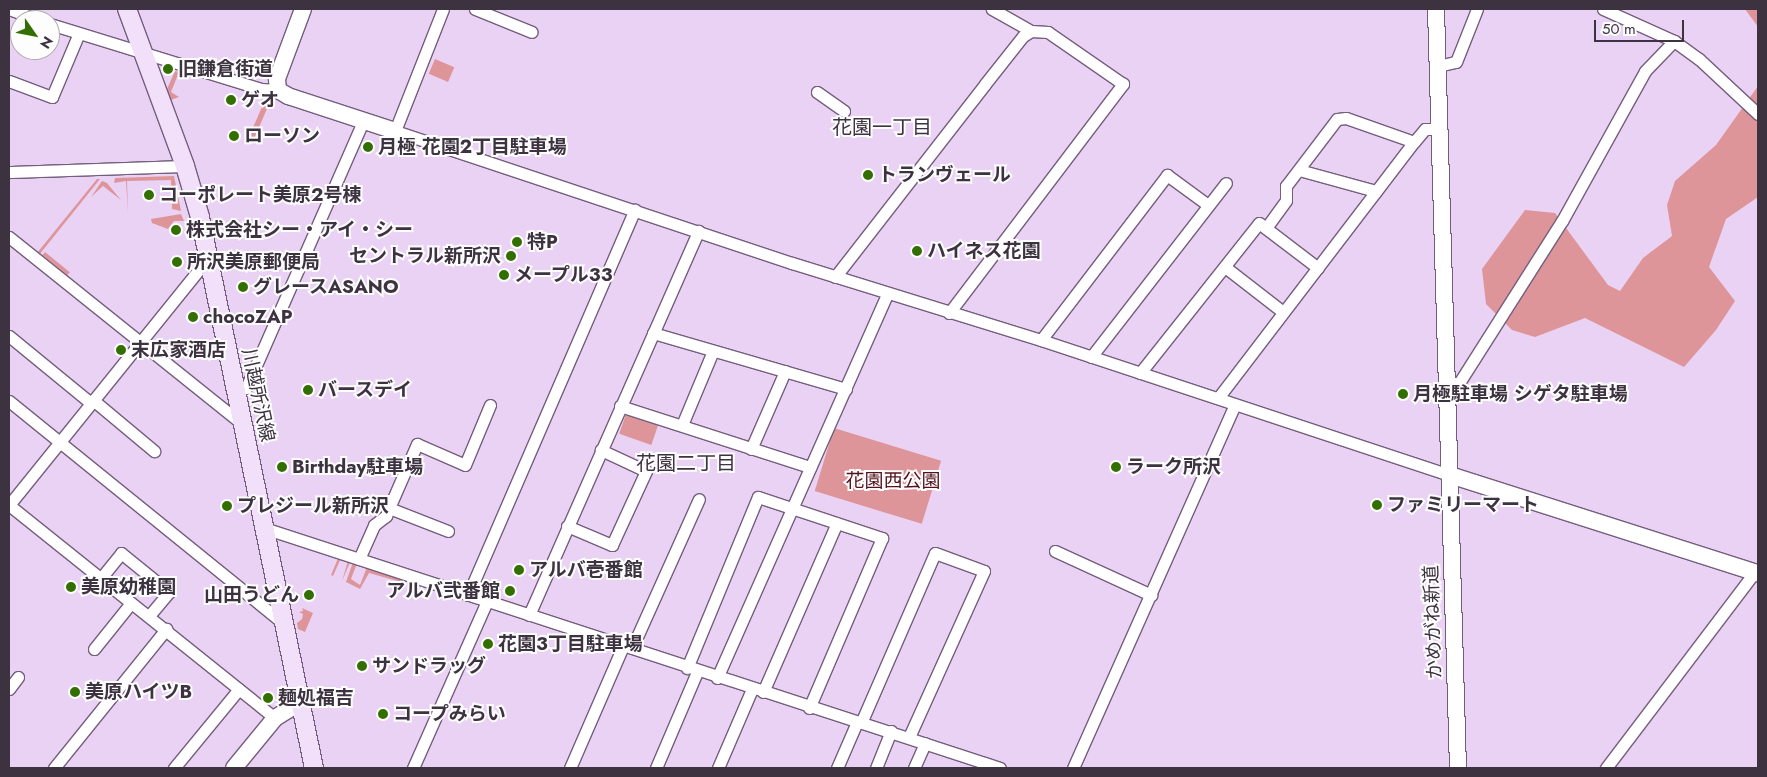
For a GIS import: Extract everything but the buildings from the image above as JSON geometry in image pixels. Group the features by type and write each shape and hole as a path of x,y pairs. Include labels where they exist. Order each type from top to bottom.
{"main road":[{"name":"川越所沢線","path":"127,9 185,166 208,258 314,768"}],"street":[{"path":"278,90 277,79 303,9"},
{"path":"395,131 443,9"},
{"path":"475,9 532,32"},
{"path":"949,313 1123,84 1048,32 1032,31 992,9"},
{"name":"かめがね新道","path":"1436,9 1458,768"},
{"path":"1438,66 1456,62 1477,9"},
{"path":"1603,9 1674,41 1699,59 1758,114"},
{"path":"60,27 262,89 278,90 288,96 887,294 1042,340 1450,475 1757,573 1606,768"},
{"path":"835,277 1023,36 1032,31"},
{"path":"9,81 52,97 79,33"},
{"path":"1448,383 1459,383 1562,221 1645,71 1674,41"},
{"path":"817,92 844,111"},
{"path":"1266,228 1286,200 1286,186 1337,119 1342,118 1414,142"},
{"path":"235,390 246,388 363,121"},
{"path":"1218,398 1414,142 1425,130 1440,130"},
{"path":"9,172 185,166"},
{"path":"1299,170 1376,191"},
{"path":"1042,340 1167,175 1208,205"},
{"path":"1091,357 1226,183"},
{"path":"468,595 635,210"},
{"path":"1140,373 1259,223 1318,268"},
{"path":"529,615 698,231"},
{"path":"9,237 242,424"},
{"path":"208,258 9,505 275,718"},
{"path":"1225,267 1283,312"},
{"path":"717,678 790,508 846,389 887,294"},
{"path":"653,333 846,389"},
{"path":"9,336 154,451"},
{"path":"682,425 713,351"},
{"path":"751,449 785,371"},
{"path":"9,402 283,623"},
{"path":"1073,768 1235,404"},
{"path":"359,558 374,525 386,516 417,444 465,465 490,405"},
{"path":"620,406 810,467"},
{"path":"567,526 612,545 646,471 600,450"},
{"path":"656,768 758,497 882,538 809,708"},
{"path":"570,768 699,498"},
{"path":"389,508 448,531"},
{"path":"718,768 757,691 836,523"},
{"path":"264,528 692,670 809,708 909,737 1000,768"},
{"path":"1056,551 1151,595"},
{"path":"100,578 120,553 128,558 169,592 149,616"},
{"path":"837,768 935,553 984,571 909,737"},
{"path":"413,768 486,601"},
{"path":"94,649 131,603"},
{"path":"54,768 166,629"},
{"path":"9,689 18,677"},
{"path":"174,768 239,689"},
{"path":"234,768 275,718 299,703"},
{"path":"876,768 891,732"},
{"path":"914,768 925,743"}],"green space":[{"path":"1745,9 1758,9 1758,27"},
{"path":"435,59 454,67 448,82 429,74"},
{"path":"175,71 179,72 171,92 179,97 171,100 167,89"},
{"path":"1758,86 1758,197 1726,219 1709,267 1735,301 1716,330 1684,367 1585,318 1535,337 1512,330 1486,304 1482,269 1525,210 1555,213 1608,285 1620,291 1643,258 1672,236 1667,205 1675,181 1716,145"},
{"path":"265,100 270,102 253,141 251,132"},
{"path":"174,176 181,211 172,209 171,180 127,181 128,213 126,181 114,183 115,178"},
{"path":"97,179 100,179 39,255 37,253"},
{"path":"102,181 107,183 121,200 103,186 91,197"},
{"path":"181,214 184,221 174,221 168,229 152,223 151,219"},
{"path":"45,252 70,272 67,275 42,255"},
{"path":"626,414 658,425 651,445 619,434"},
{"name":"花園西公園","path":"834,428 941,461 922,524 815,491"},
{"path":"339,556 351,560 342,581 348,561 341,558 333,576 331,575"},
{"path":"353,562 365,566 356,566 351,579 360,585 367,567 400,579 401,582 369,573 360,589 346,582"},
{"path":"302,608 313,613 305,632 298,629 297,623 302,619 303,614 299,612 303,611"}],"place":[{"name":"旧鎌倉街道","path":"168,69"},
{"name":"ゲオ","path":"231,100"},
{"name":"ローソン","path":"234,136"},
{"name":"月極 花園２丁目駐車場","path":"368,147"},
{"name":"トランヴェール","path":"868,175"},
{"name":"コーポレート美原2号棟","path":"149,195"},
{"name":"株式会社シー・アイ・シー","path":"176,230"},
{"name":"特P","path":"517,242"},
{"name":"ハイネス花園","path":"917,251"},
{"name":"セントラル新所沢","path":"511,256"},
{"name":"所沢美原郵便局","path":"177,262"},
{"name":"メープル33","path":"504,275"},
{"name":"グレースASANO","path":"243,287"},
{"name":"chocoZAP","path":"193,317"},
{"name":"末広家酒店","path":"121,350"},
{"name":"バースデイ","path":"308,390"},
{"name":"月極駐車場 シゲタ駐車場","path":"1403,394"},
{"name":"Birthday駐車場","path":"282,467"},
{"name":"ラーク所沢","path":"1116,467"},
{"name":"ファミリーマート","path":"1377,505"},
{"name":"プレジール新所沢","path":"227,506"},
{"name":"アルバ壱番館","path":"519,570"},
{"name":"美原幼稚園","path":"71,587"},
{"name":"アルバ弐番館","path":"510,591"},
{"name":"山田うどん","path":"309,595"},
{"name":"花園3丁目駐車場","path":"488,644"},
{"name":"サンドラッグ","path":"362,666"},
{"name":"美原ハイツB","path":"75,692"},
{"name":"麺処福吉","path":"268,698"},
{"name":"コープみらい","path":"383,714"}],"district":[{"name":"花園一丁目","path":"882,127"},
{"name":"花園二丁目","path":"686,463"}]}
